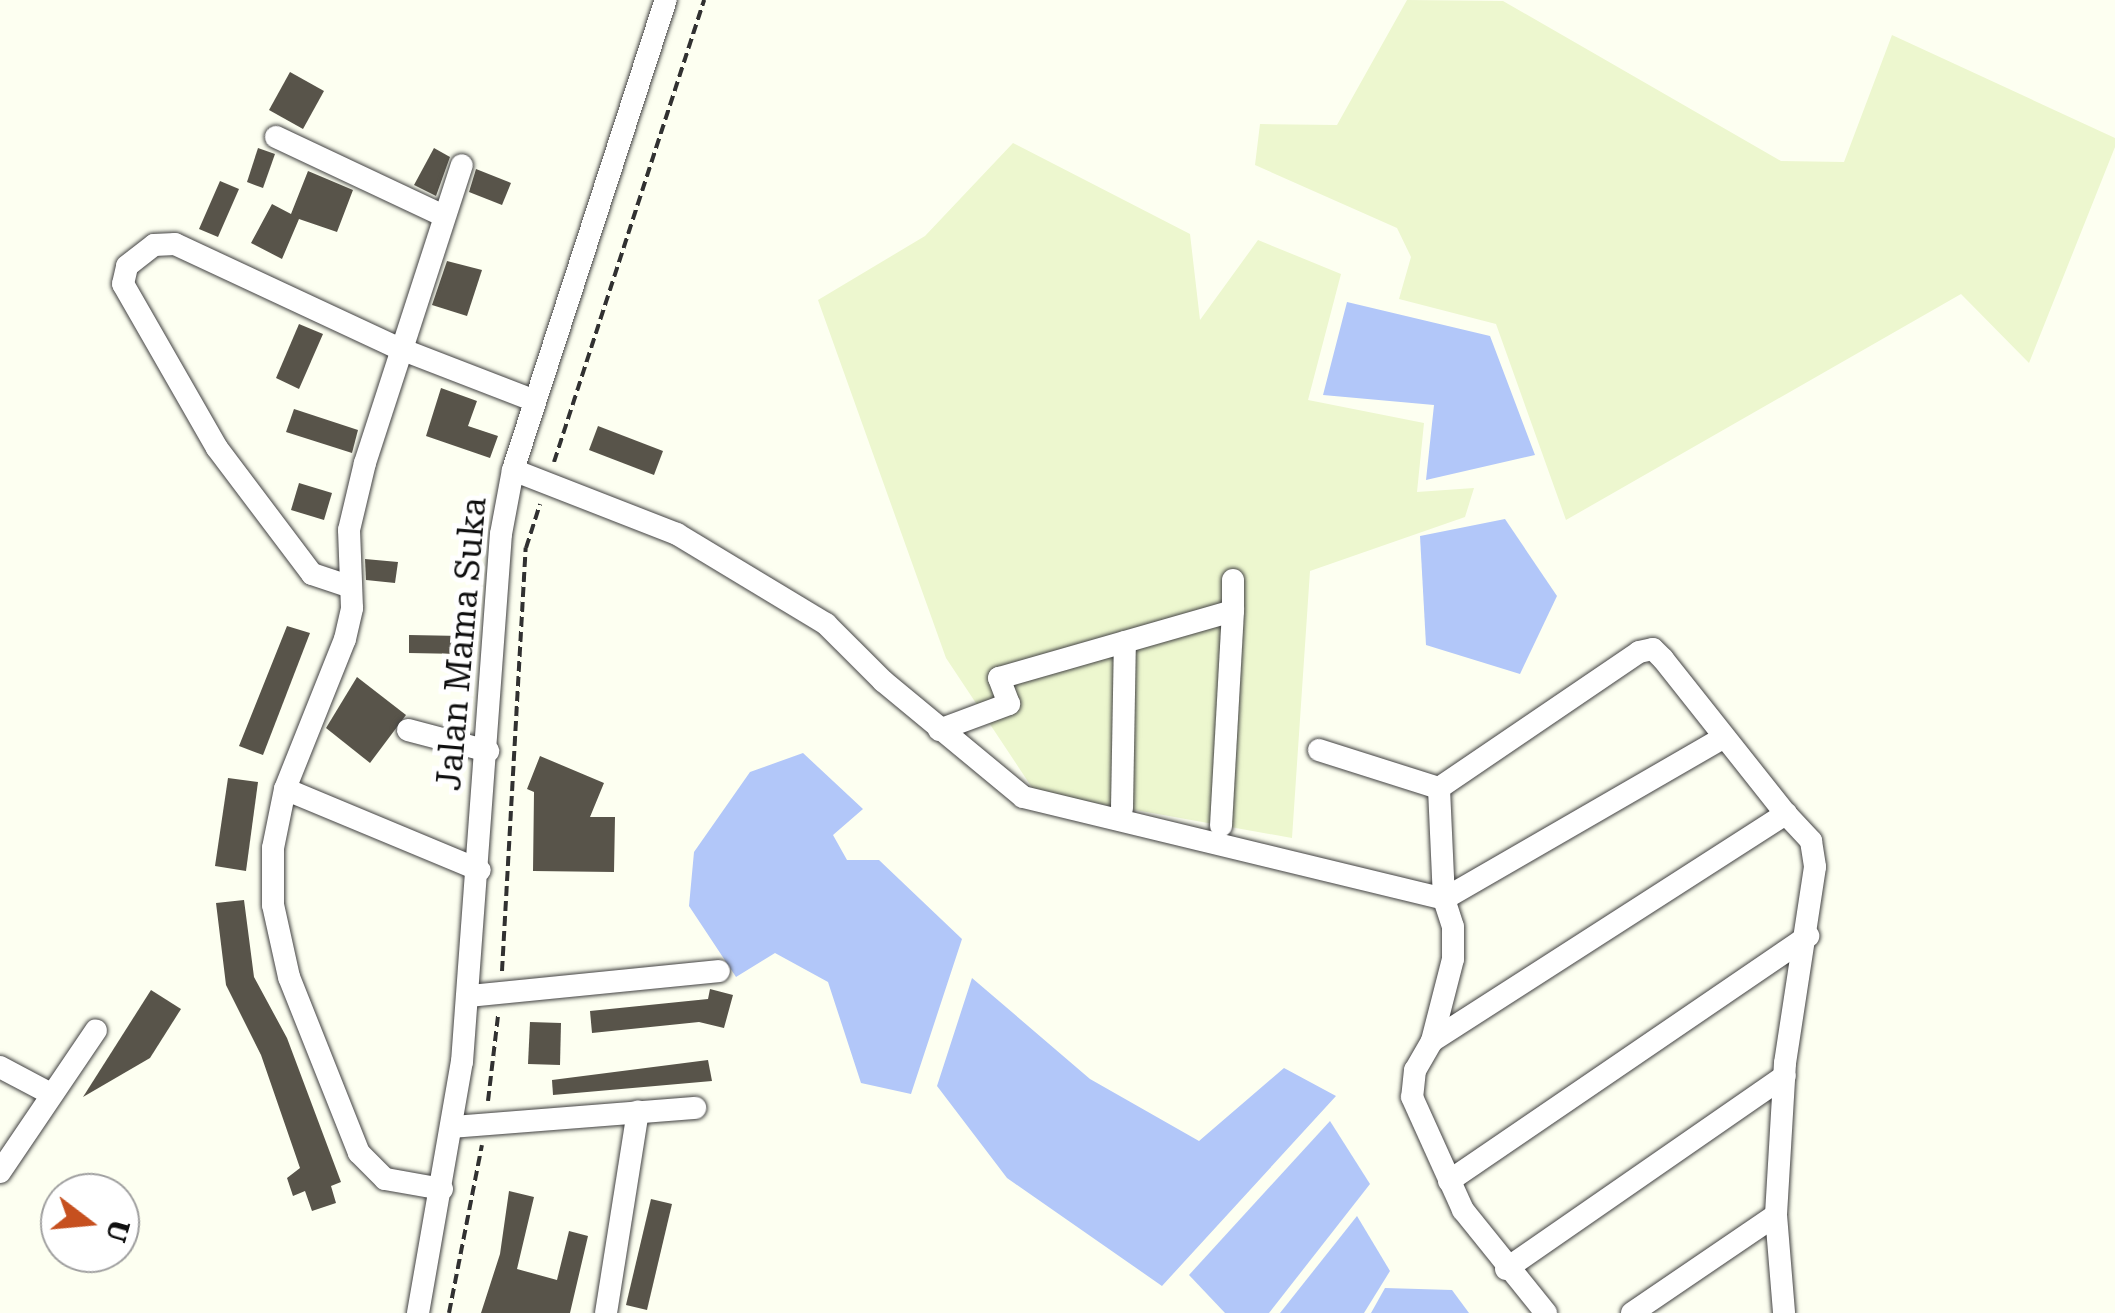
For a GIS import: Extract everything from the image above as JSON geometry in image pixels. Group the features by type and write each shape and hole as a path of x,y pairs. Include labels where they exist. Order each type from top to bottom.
{"street":[{"name":"Jalan Mama Suka","path":"418,1313 452,1127 469,996 501,534 513,470 666,0"},
{"path":"276,136 444,216"},
{"path":"442,1189 371,1171 289,977 272,904 273,848 286,788 345,639 351,587 349,530 398,348 462,165"},
{"path":"351,587 312,574 217,448 123,274 154,245 175,244 398,348 533,400"},
{"path":"513,470 548,480 677,534 826,624 939,730 1010,789 1050,807 1444,898 1721,739"},
{"path":"1221,826 1234,580"},
{"path":"939,730 1009,704 998,678 1233,611"},
{"path":"1122,808 1125,642"},
{"path":"1439,788 1639,652 1653,649 1721,739 1811,841 1808,936 1784,1076 1776,1215 1784,1313"},
{"path":"408,730 488,751"},
{"path":"1319,750 1439,788"},
{"path":"286,788 480,870"},
{"path":"1439,788 1444,898 1454,927 1454,959 1432,1042 1410,1084 1449,1180 1506,1268 1546,1313"},
{"path":"1432,1042 1786,814"},
{"path":"1449,1180 1808,936"},
{"path":"469,996 718,971"},
{"path":"0,1172 96,1030"},
{"path":"0,1067 51,1094"},
{"path":"1506,1268 1784,1076"},
{"path":"452,1127 695,1108"},
{"path":"606,1313 638,1112"},
{"path":"1632,1313 1776,1215"}],"path":[{"path":"448,1313 485,1125 500,995 526,548 704,0"}],"green space":[{"path":"1407,0 1503,1 1781,161 1844,162 1892,35 2115,138 2115,147 2029,363 1961,294 1566,520 1496,324 1399,299 1411,257 1397,228 1255,165 1260,124 1337,125"},
{"path":"1013,143 1190,234 1200,320 1258,240 1341,274 1308,400 1424,423 1417,492 1474,488 1465,517 1310,571 1292,838 1035,792 946,658 818,300 925,236"}],"water":[{"path":"1347,302 1490,336 1535,455 1426,480 1434,405 1323,395"},
{"path":"1505,519 1557,596 1520,674 1426,645 1420,536"},
{"path":"803,753 863,809 833,835 847,860 879,860 962,939 911,1094 861,1083 828,982 775,953 736,977 689,906 694,852 750,772"},
{"path":"972,978 1090,1079 1199,1141 1284,1068 1336,1096 1162,1286 1007,1178 937,1086"},
{"path":"1330,1121 1370,1184 1269,1313 1225,1313 1189,1275"},
{"path":"1357,1216 1390,1271 1364,1313 1280,1313"},
{"path":"1385,1288 1452,1290 1469,1313 1371,1313"}],"building":[{"path":"290,72 324,91 303,129 269,110"},
{"path":"258,148 275,154 263,188 247,182"},
{"path":"434,148 450,157 436,196 414,185"},
{"path":"476,169 511,183 502,205 469,192"},
{"path":"308,171 353,190 337,232 299,219 282,259 251,243 272,204 291,214"},
{"path":"220,181 239,189 218,237 199,229"},
{"path":"447,261 482,270 467,316 432,305"},
{"path":"299,324 323,334 299,389 276,378"},
{"path":"441,388 477,401 468,426 498,436 490,458 426,436"},
{"path":"294,409 358,430 352,453 286,432"},
{"path":"598,426 663,451 654,475 589,450"},
{"path":"299,483 332,493 324,520 291,510"},
{"path":"365,559 398,562 395,583 366,580"},
{"path":"287,626 310,633 263,755 239,746"},
{"path":"409,635 462,636 462,654 409,653"},
{"path":"357,677 406,715 370,763 326,728"},
{"path":"540,756 604,783 590,817 615,817 614,872 533,871 534,792 527,789"},
{"path":"228,778 258,782 246,871 215,866"},
{"path":"244,900 254,977 287,1038 341,1182 331,1186 336,1203 312,1211 305,1191 293,1196 287,1178 300,1168 261,1055 226,985 216,903"},
{"path":"710,989 733,995 724,1028 699,1022 592,1033 590,1011 708,999"},
{"path":"151,990 181,1009 150,1058 83,1097"},
{"path":"530,1022 561,1023 560,1065 528,1064"},
{"path":"708,1060 712,1081 553,1095 552,1080"},
{"path":"509,1191 534,1197 517,1269 557,1280 569,1231 588,1236 570,1313 481,1313 500,1254"},
{"path":"651,1199 672,1204 647,1310 626,1305"}]}
